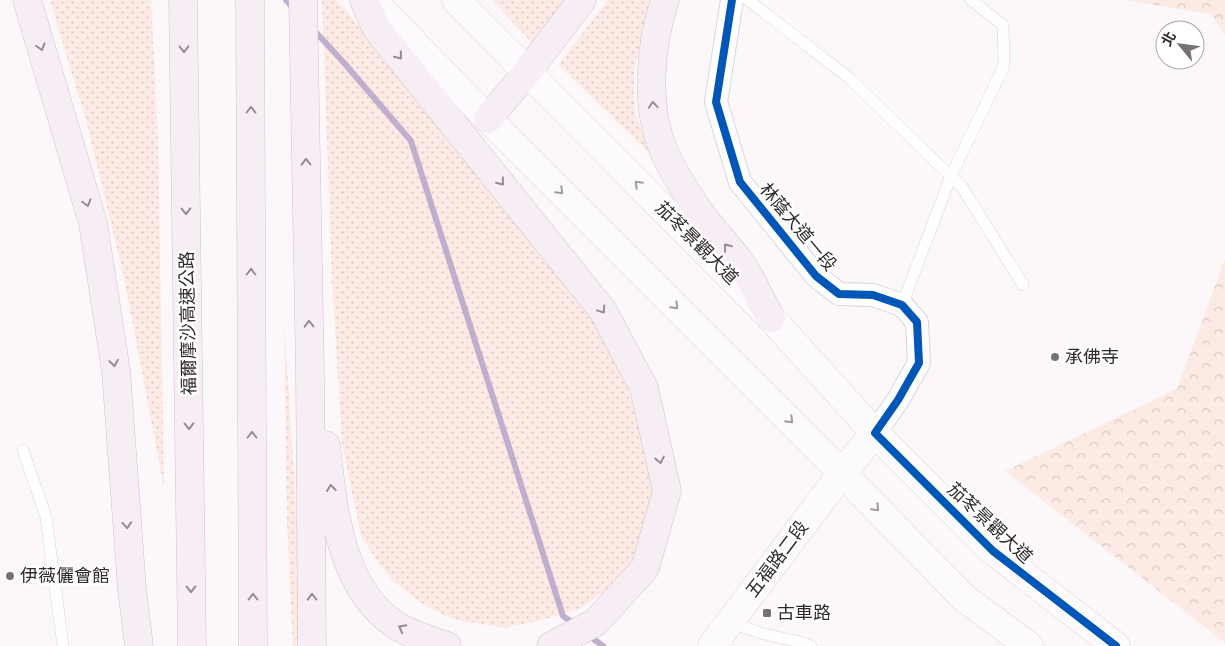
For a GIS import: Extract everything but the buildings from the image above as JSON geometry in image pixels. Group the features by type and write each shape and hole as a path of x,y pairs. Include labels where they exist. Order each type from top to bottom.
{"highway":[{"path":"27,0 93,223 116,371 132,589 139,646"},
{"name":"福爾摩沙高速公路","path":"183,0 192,646"},
{"path":"250,0 253,646"},
{"path":"303,0 310,373 312,646"},
{"path":"364,0 376,28 603,311 644,388 667,492 645,568 596,622 560,641"},
{"path":"488,119 582,0"},
{"path":"665,0 656,42 651,81 653,116 663,149 680,181 701,213 742,266 771,318"},
{"path":"310,373 324,432 332,496 338,526 344,553 352,571 362,588 383,615 413,634 447,646"}],"main road":[{"path":"372,0 964,598 1029,646"},
{"name":"茄苳景觀大道","path":"456,0 771,318 875,433 993,551 1116,646"},
{"name":"五福路二段","path":"712,646 842,473 875,433"}],"street":[{"name":"林蔭大道一段","path":"732,0 716,102 740,182 816,276 839,294 873,295 902,304"},
{"path":"875,433 898,400 919,363 917,322 902,304"}],"lane":[{"path":"748,0 848,77 962,187 1023,286"},
{"path":"902,304 951,176 1004,66 1003,25 971,0"},
{"path":"22,450 46,517 63,646"},
{"path":"730,622 764,634 811,646"}],"green space":[{"path":"50,0 151,0 158,138 164,488 124,278 87,124"},
{"path":"322,0 336,0 375,44 596,320 628,389 646,451 653,489 648,526 631,564 617,582 581,608 550,618 505,628 456,620 434,611 393,581 379,564 361,536 342,443 332,279"},
{"path":"492,0 568,0 532,43"},
{"path":"608,0 649,0 634,72 635,113 649,152 558,65"},
{"path":"1124,0 1225,0 1225,35 1211,14"},
{"path":"1225,259 1225,643 1005,471 1177,389"},
{"path":"284,317 302,604 302,646 293,646 287,522"}],"waterway":[{"path":"286,0 295,10"},
{"path":"312,28 411,141 563,616 576,625"},
{"path":"588,635 603,646"}],"cycle path":[{"path":"732,0 716,102 740,182 816,276 839,294 873,295 902,305 917,322 919,363 898,400 875,433 993,551 1116,646"}],"place":[{"name":"承佛寺","path":"1055,357"},
{"name":"伊薇儷會館","path":"10,576"},
{"name":"古車路","path":"767,613"}]}
